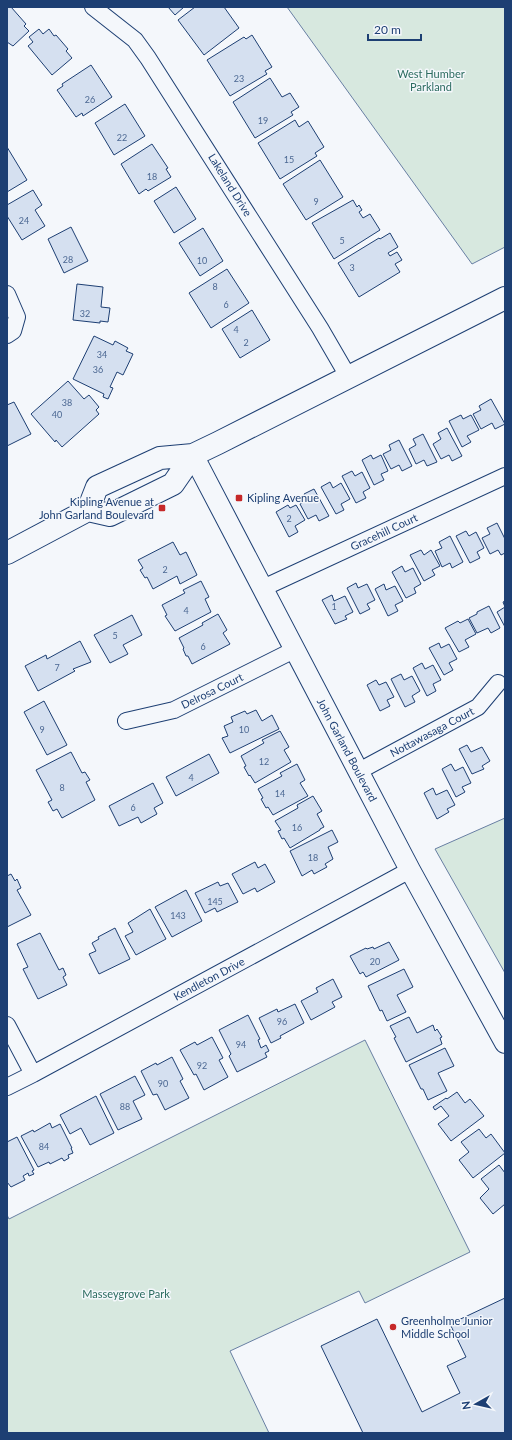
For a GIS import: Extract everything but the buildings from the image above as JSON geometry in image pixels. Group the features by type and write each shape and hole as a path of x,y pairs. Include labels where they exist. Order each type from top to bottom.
{"main road":[{"path":"88,510 97,487 160,458 193,455 349,378 505,298"},
{"path":"7,553 88,510 110,514 173,484 193,455"}],"street":[{"name":"Lakeland Drive","path":"93,7 135,40 148,58 320,328 349,378"},
{"path":"7,294 17,317 13,331 7,335"},
{"name":"John Garland Boulevard","path":"193,455 410,870 505,1043"},
{"name":"Gracehill Court","path":"263,588 505,476"},
{"name":"Delrosa Court","path":"126,721 174,710 294,650"},
{"name":"Nottawasaga Court","path":"359,771 478,707 498,683"},
{"name":"Kendleton Drive","path":"7,1087 410,870"},
{"path":"7,1025 33,1074"}],"green space":[{"name":"West Humber Parkland","path":"287,7 505,7 505,247 472,264"},
{"path":"505,818 505,973 435,849"},
{"name":"Masseygrove Park","path":"365,1040 470,1252 365,1303 359,1291 230,1351 269,1433 7,1433 7,1215 9,1219"}],"place":[{"name":"Kipling Avenue","path":"239,498"},
{"name":"Kipling Avenue at John Garland Boulevard","path":"162,508"},
{"name":"Greenholme Junior Middle School","path":"393,1327"}]}
